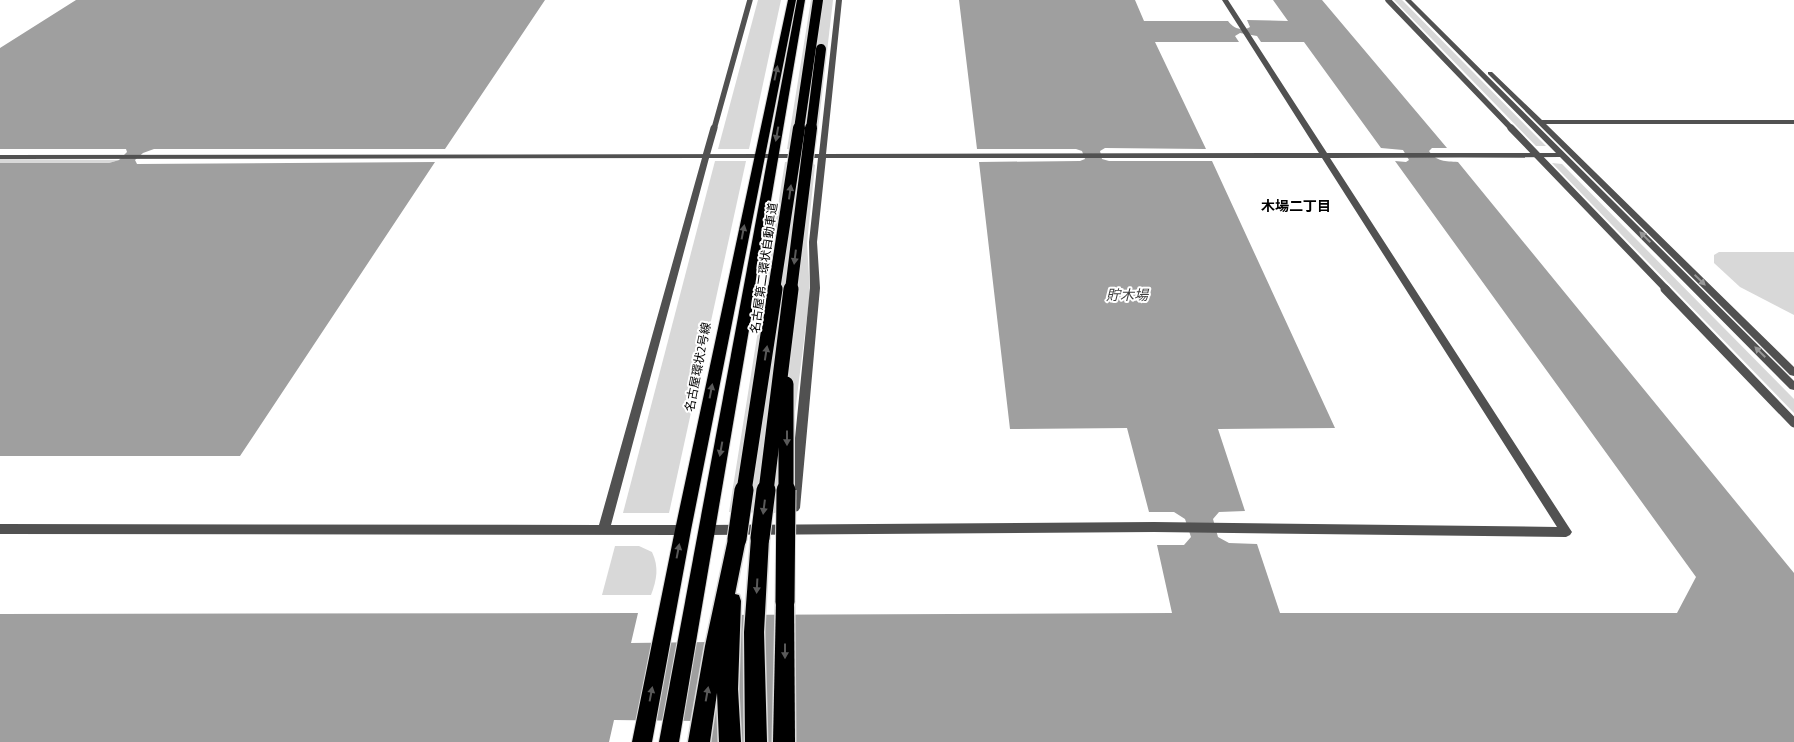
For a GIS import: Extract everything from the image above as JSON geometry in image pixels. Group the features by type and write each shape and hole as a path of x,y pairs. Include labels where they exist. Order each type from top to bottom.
{"highway":[{"name":"名古屋環状2号線","path":"642,742 669,598 792,0"},
{"path":"670,742 801,0"},
{"name":"名古屋第二環状自動車道","path":"737,540 818,0"},
{"path":"756,742 754,676 760,538 827,0"},
{"path":"784,742 787,443 785,337"},
{"path":"699,742 715,646 737,540"},
{"path":"730,742 727,720 729,648 737,540"}],"street":[{"path":"604,529 750,0"},
{"path":"792,529 815,288 813,242 839,0"},
{"path":"707,530 1154,527 1566,532 1225,0"},
{"path":"1388,0 1794,423"},
{"path":"1408,0 1794,373"},
{"path":"1416,0 1538,125 1562,155 1794,387"},
{"path":"1538,125 1794,122"},
{"path":"1538,125 1794,128"},
{"path":"0,157 1562,155"},
{"path":"0,529 683,530"}],"shaded area":[{"path":"758,0 781,0 749,149 718,149"},
{"path":"811,0 833,0 816,146 811,149 787,149"},
{"path":"1394,0 1402,0 1546,146 1536,146"},
{"path":"0,159 119,160 109,163 0,163"},
{"path":"715,161 746,161 669,513 623,513"},
{"path":"785,162 811,162 815,165 807,243 810,293 783,507 775,513 729,512"},
{"path":"1552,163 1562,164 1794,399 1794,413"},
{"path":"1719,252 1794,252 1794,315 1740,287 1714,263 1714,255"},
{"path":"615,546 639,546 652,552 656,563 656,573 651,595 602,595"}],"water":[{"path":"76,0 545,0 445,149 154,149 143,153 135,160 137,164 435,162 240,456 0,456 0,163 109,163 119,160 127,152 126,149 0,149 0,48"},
{"name":"貯木場","path":"959,0 1135,0 1144,21 1228,21 1232,26 1244,29 1250,27 1247,20 1288,21 1273,0 1322,0 1447,148 1432,148 1429,151 1432,155 1445,161 1458,162 1794,573 1794,742 692,742 696,721 614,720 609,742 0,742 0,614 638,613 631,643 710,642 714,615 1172,613 1157,545 1184,545 1191,537 1185,519 1174,512 1149,512 1127,428 1010,429 979,162 1080,161 1085,159 1082,151 1076,149 977,149","holes":["1240,33 1257,36 1261,42 1304,42 1381,148 1403,150 1409,160 1406,162 1395,161 1696,577 1677,613 1280,613 1257,544 1229,543 1218,537 1213,519 1219,512 1245,511 1218,429 1335,428 1212,161 1109,161 1102,159 1100,151 1105,148 1206,149 1155,42 1239,42 1235,36"]}],"district":[{"name":"木場二丁目","path":"1296,206"}]}
